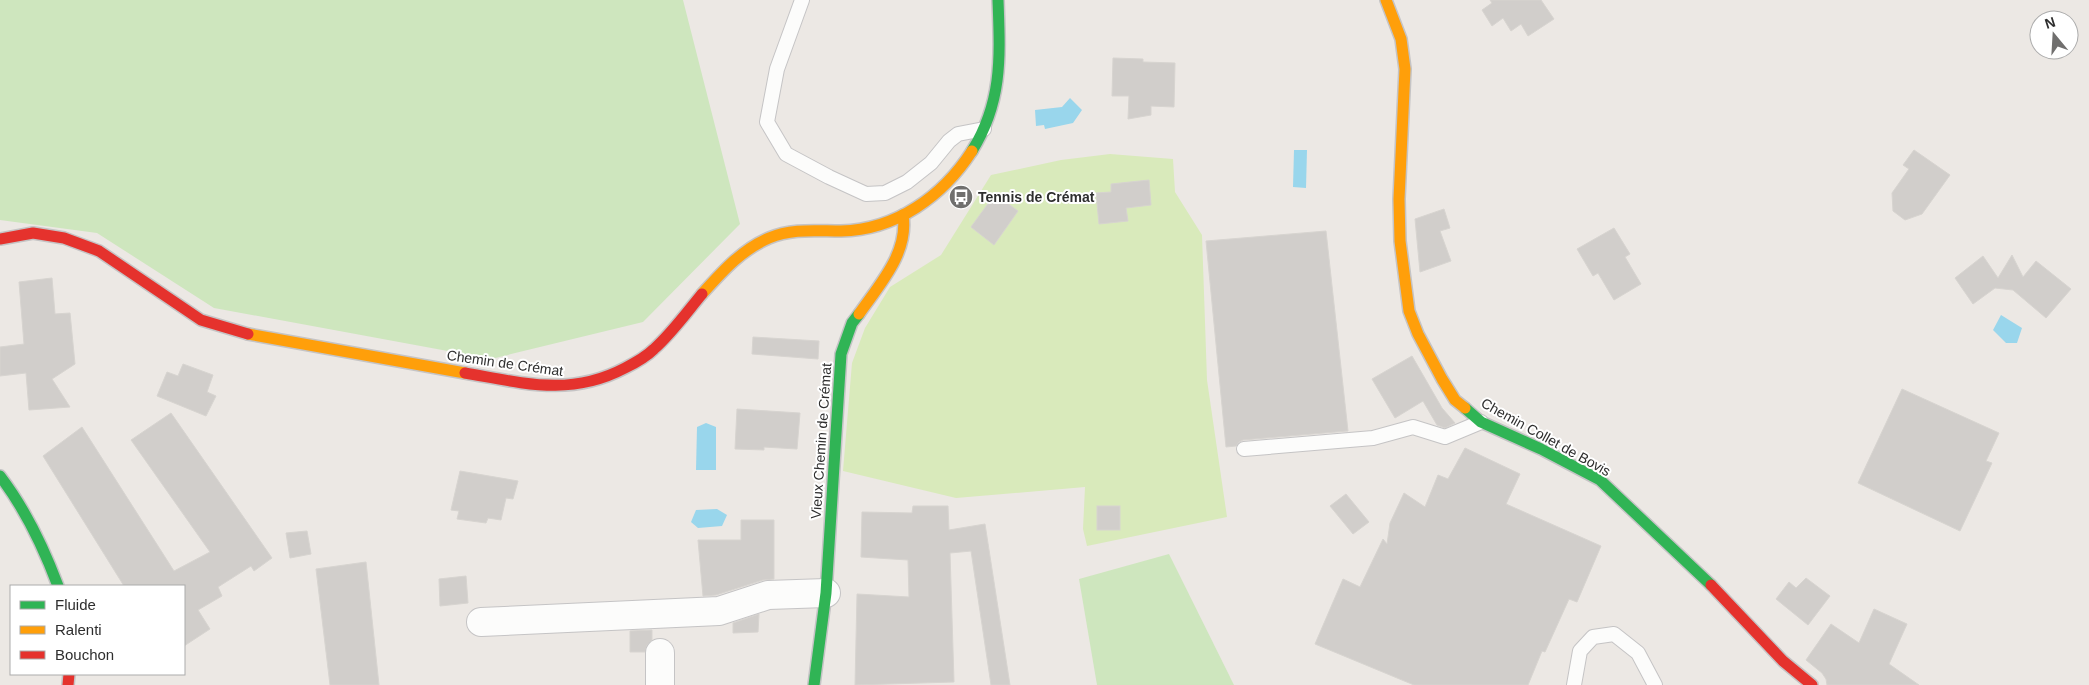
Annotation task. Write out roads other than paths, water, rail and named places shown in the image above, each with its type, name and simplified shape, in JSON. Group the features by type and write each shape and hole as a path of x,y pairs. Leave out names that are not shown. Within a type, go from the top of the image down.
{"street":[{"name":"Chemin de Crémat","path":"0,239 33,232 64,238 99,251 201,320 244,333 524,383 561,388 583,385 610,377 651,353 727,266 760,242 798,229 869,228 903,215 941,189 970,154 984,129 995,98 1000,66 998,0"},
{"name":"Chemin Collet de Bovis","path":"1386,0 1396,21 1401,39 1405,69 1399,199 1400,241 1409,311 1418,334 1455,400 1481,422 1540,449 1600,480 1693,566 1783,661 1812,685"},
{"name":"Vieux Chemin de Crémat","path":"814,685 826,593 841,354 852,323 893,266 904,228 903,215"},
{"path":"0,476 31,520 46,551 58,585"},
{"path":"481,622 720,612 768,595 826,593"},
{"path":"660,653 660,685"}],"lane":[{"path":"802,0 777,68 767,122 786,154 828,177 866,194 885,193 907,182 931,163 949,141 958,134 984,129"},
{"path":"1244,449 1372,438 1413,427 1444,437 1481,422"},
{"path":"1574,685 1580,651 1593,637 1614,634 1638,653 1655,685"}],"water":[{"path":"1070,98 1082,110 1073,123 1045,129 1044,125 1036,126 1035,110 1062,107"},
{"path":"1294,150 1307,150 1306,188 1293,187"},
{"path":"2001,315 2022,328 2017,343 2006,343 1993,330"},
{"path":"706,423 716,427 716,470 696,470 697,427"},
{"path":"717,509 727,515 722,526 698,528 691,522 696,510"}],"place":[{"name":"Tennis de Crémat","path":"961,197"}]}
